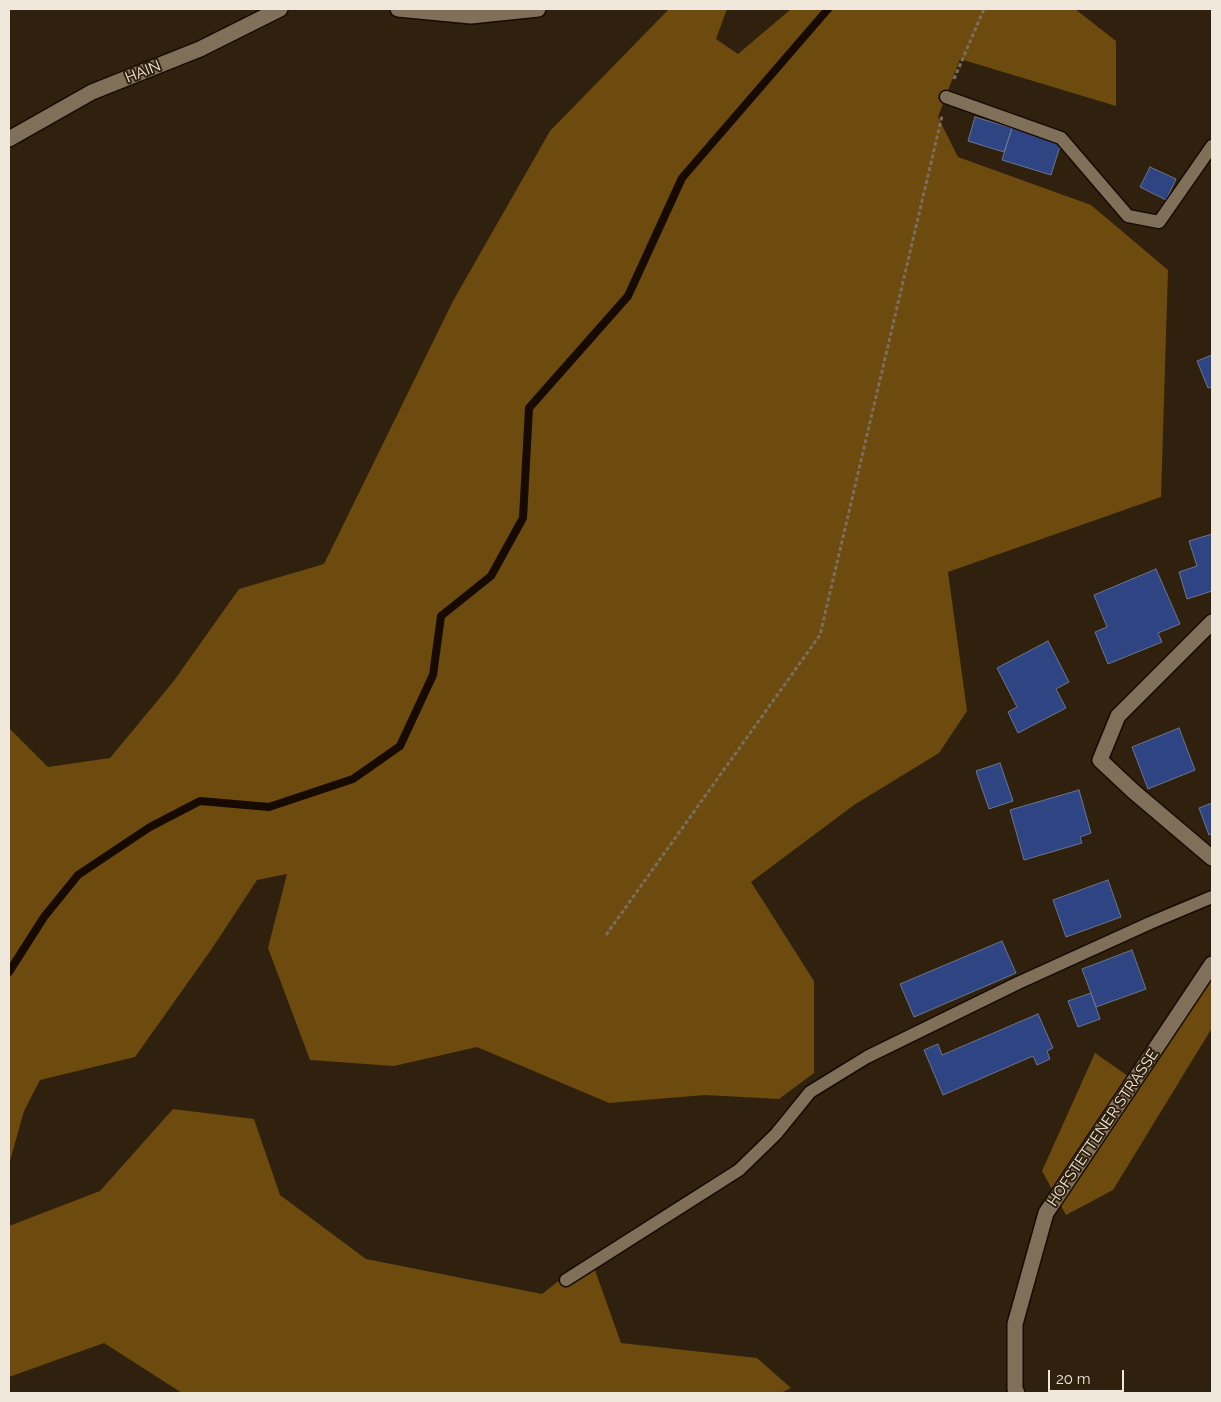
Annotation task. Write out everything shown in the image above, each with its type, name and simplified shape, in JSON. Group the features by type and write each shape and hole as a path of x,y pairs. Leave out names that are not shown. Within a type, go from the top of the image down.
{"street":[{"name":"HAIN","path":"9,138 92,92 200,49 280,9"},
{"path":"398,9 471,16 538,9"},
{"path":"1212,622 1118,716 1100,760 1133,791 1212,858"},
{"name":"HOFSTETTENER STRASSE","path":"1017,1393 1015,1389 1015,1324 1046,1213 1212,964"}],"lane":[{"path":"946,97 1061,138 1128,216 1159,222 1212,146"},
{"path":"566,1280 738,1170 776,1134 810,1092 867,1057 1098,946 1212,897"}],"path":[{"path":"606,935 820,635 946,97 984,9"}],"shaded area":[{"path":"669,9 727,9 716,39 738,54 791,9 1075,9 1116,41 1116,106 960,59 938,117 958,157 1091,205 1168,270 1161,497 948,572 967,711 939,753 854,805 751,882 814,981 814,1073 779,1099 705,1095 609,1103 477,1047 394,1066 310,1060 268,948 287,874 257,880 211,950 135,1057 40,1080 24,1111 9,1171 9,728 48,767 110,758 173,682 239,589 324,564 453,301 550,131"},
{"path":"1212,977 1212,1028 1113,1190 1066,1215 1042,1171 1095,1053 1141,1085"},
{"path":"173,1109 254,1119 280,1195 366,1259 542,1294 590,1256 621,1343 757,1358 791,1388 781,1393 182,1393 104,1343 9,1377 9,1226 100,1191"}],"building":[{"path":"975,117 1012,128 1004,152 968,141"},
{"path":"1012,128 1061,143 1051,175 1002,160"},
{"path":"1150,167 1176,179 1166,200 1140,187"},
{"path":"1212,355 1212,387 1208,388 1197,361"},
{"path":"1212,534 1212,591 1187,599 1179,572 1197,566 1189,541"},
{"path":"1156,569 1180,624 1158,633 1162,642 1108,664 1095,632 1107,627 1094,595"},
{"path":"1048,641 1069,682 1056,689 1066,708 1018,733 1008,712 1017,707 997,668"},
{"path":"1179,728 1195,770 1148,789 1132,747"},
{"path":"1000,763 1013,801 989,809 976,771"},
{"path":"1079,790 1091,833 1080,837 1082,843 1024,860 1010,810"},
{"path":"1212,803 1212,834 1209,835 1199,808"},
{"path":"1108,880 1121,917 1066,937 1053,900"},
{"path":"1002,941 1016,973 914,1017 900,984"},
{"path":"1132,950 1146,989 1096,1007 1082,969"},
{"path":"1091,993 1100,1019 1078,1027 1068,1001"},
{"path":"1038,1014 1053,1048 1047,1051 1050,1059 1037,1065 1033,1056 943,1095 924,1050 938,1044 942,1055"}],"waterway":[{"path":"9,972 44,917 78,875 150,827 200,801 269,807 353,779 400,746 433,675 441,616 491,576 523,518 529,408 628,296 682,178 828,9"}]}
